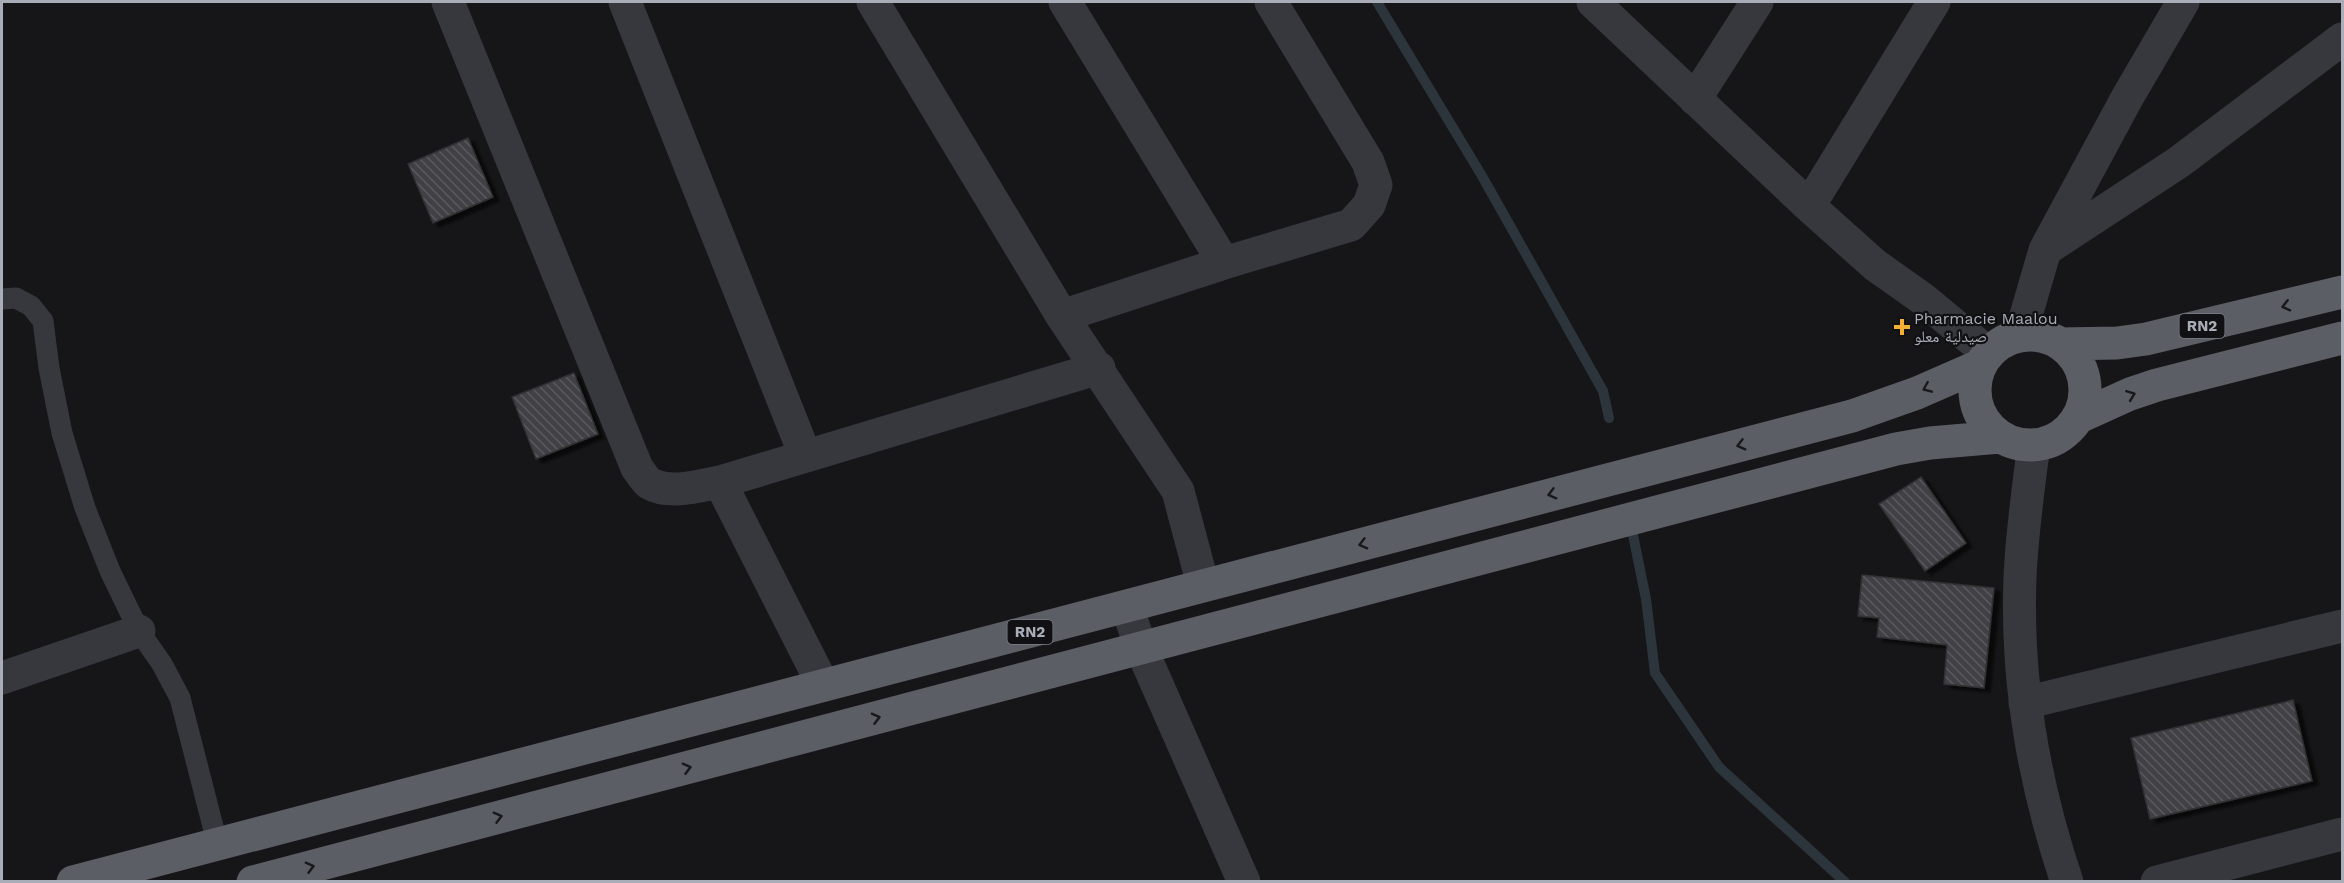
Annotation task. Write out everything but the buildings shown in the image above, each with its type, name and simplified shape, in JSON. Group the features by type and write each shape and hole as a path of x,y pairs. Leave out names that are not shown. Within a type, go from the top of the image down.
{"highway":[{"name":"RN2","path":"74,882 217,842 1127,607 1203,585 1852,416 1917,393 1984,359 2003,342 2020,336 2040,336 2060,344 2117,343 2146,339 2343,292"},
{"path":"2077,418 2130,394 2157,385 2343,338"},
{"path":"1984,359 1975,385 1977,404 1985,423 2000,437 2016,444 2034,445 2051,441 2067,432 2077,418 2085,398 2083,378 2075,358 2060,344"},
{"path":"253,882 1896,449 1930,442 2000,437"}],"street":[{"path":"448,2 637,468 648,483 683,489 720,482 1099,368"},
{"path":"625,2 806,455"},
{"path":"873,2 1062,316 1099,368 1178,491 1203,585"},
{"path":"1065,2 1224,262"},
{"path":"1062,316 1224,262 1352,225 1369,205 1376,185 1368,162 1271,2"},
{"path":"1593,2 1809,206 1875,265 1923,299 1984,359"},
{"path":"1695,99 1757,2"},
{"path":"1809,206 1934,2"},
{"path":"2020,336 2044,250 2127,98 2183,2"},
{"path":"2044,250 2179,162 2343,39"},
{"path":"2034,445 2024,514 2020,577 2020,641 2025,703 2044,804 2067,882"},
{"path":"720,482 823,685"},
{"path":"1127,607 1141,648 1244,882"},
{"path":"2025,703 2343,626"},
{"path":"2,678 139,631"},
{"path":"2157,882 2253,871 2343,834"}],"lane":[{"path":"2,299 16,298 31,306 42,321 62,433 90,519 110,571 139,631 162,664 180,698 217,842"}],"waterway":[{"path":"1377,2 1482,176 1603,391 1609,418"},
{"path":"1633,535 1646,599 1655,673 1719,767 1845,882"}],"place":[{"name":"Pharmacie Maalou صيدلية معلو","path":"1902,327"}]}
